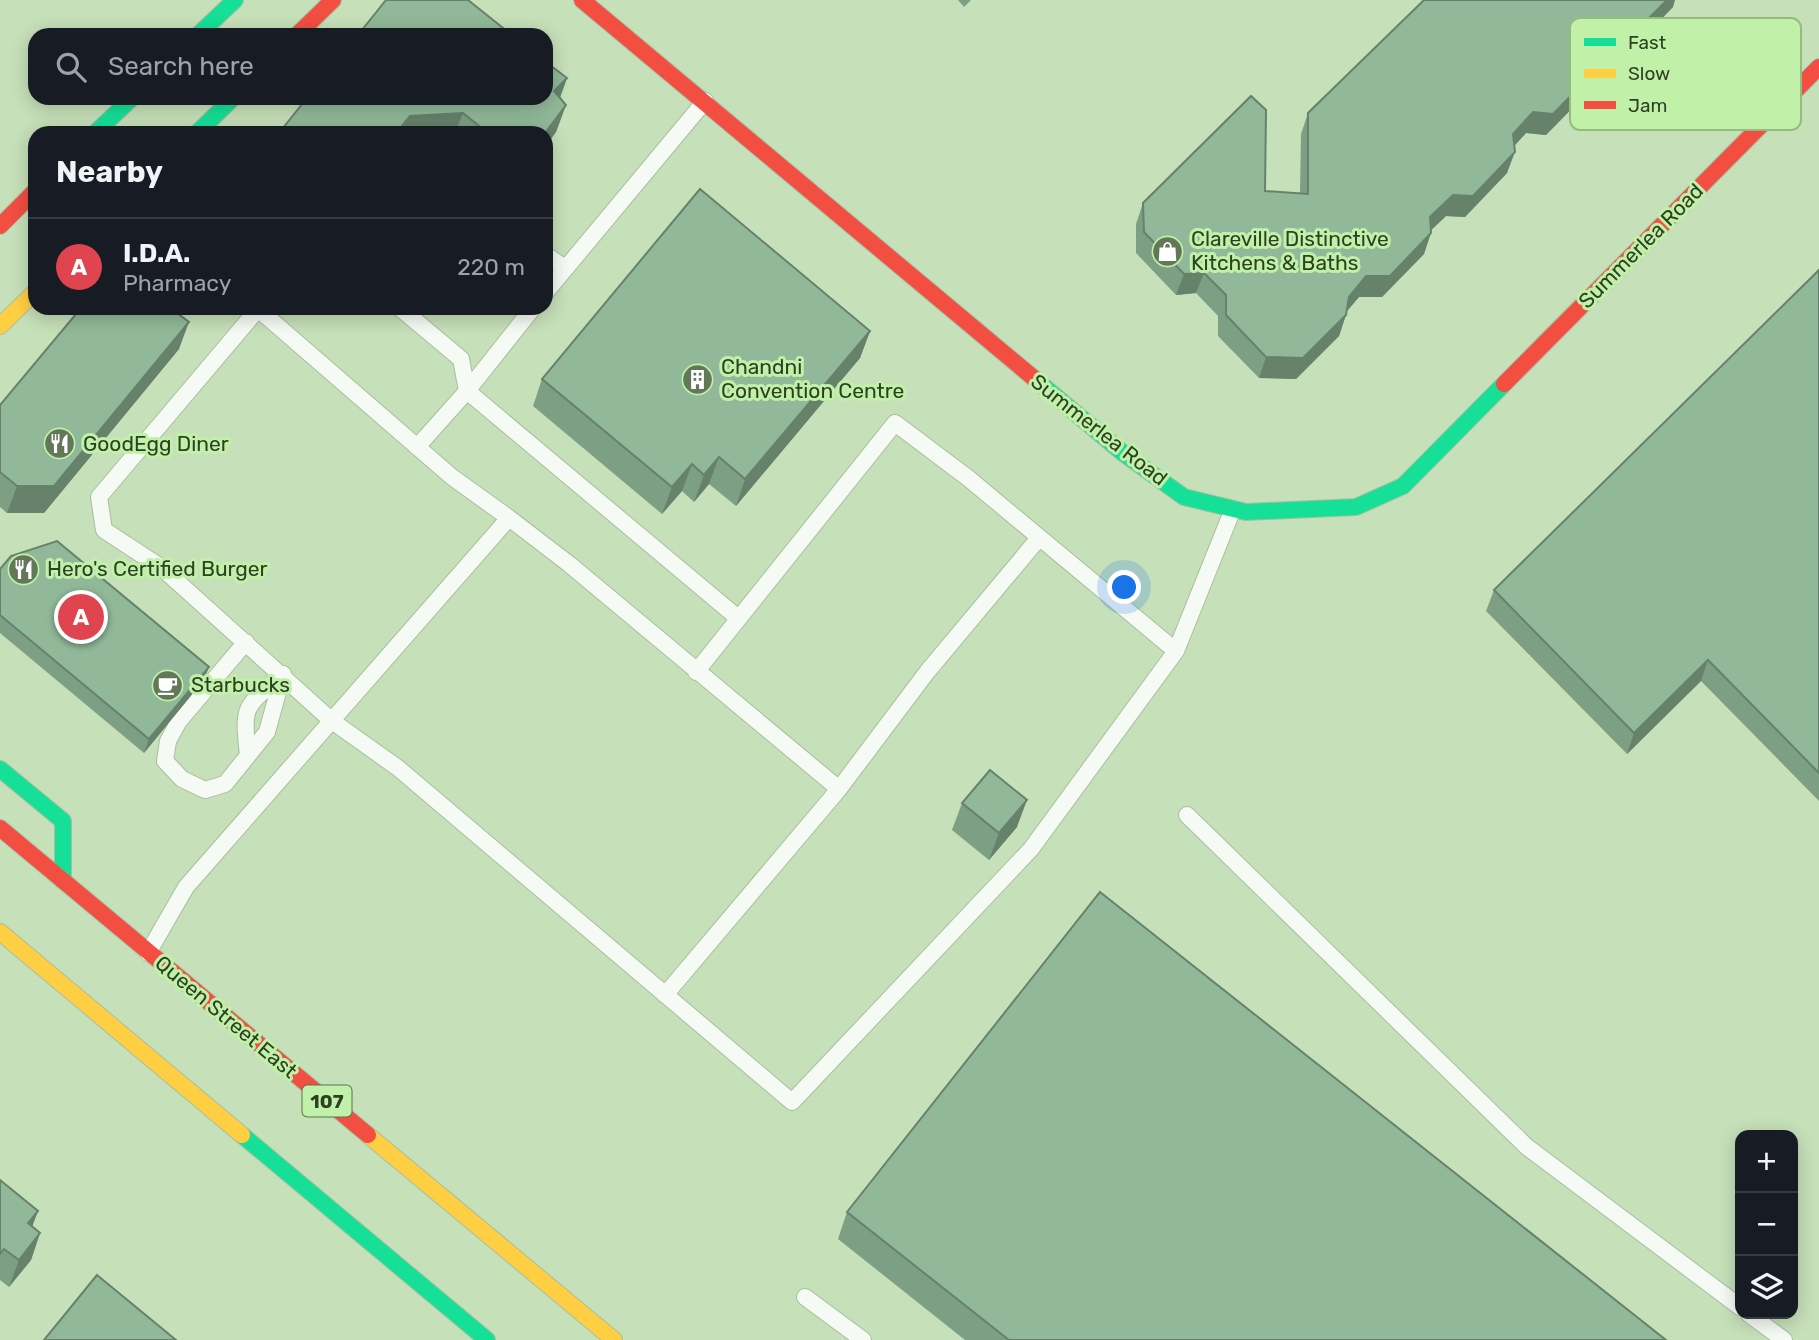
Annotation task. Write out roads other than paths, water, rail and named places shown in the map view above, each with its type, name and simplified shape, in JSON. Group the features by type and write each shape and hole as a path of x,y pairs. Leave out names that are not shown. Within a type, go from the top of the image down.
{"street":[{"path":"205,28 235,0"},
{"path":"304,28 332,0"},
{"name":"Summerlea Road","path":"582,0 1123,453 1184,496 1246,512 1356,507 1403,486 1756,130"},
{"name":"Summerlea Road","path":"1801,85 1819,67"},
{"path":"102,126 125,105"},
{"path":"204,126 226,105"},
{"path":"0,226 28,198"},
{"path":"0,326 28,299"},
{"path":"0,769 63,821 63,881"},
{"name":"Queen Street East","path":"0,828 614,1340"},
{"path":"0,932 487,1340"}],"lane":[{"path":"553,283 705,102"},
{"path":"553,260 565,268"},
{"path":"251,315 99,497 103,530 162,568 283,674 332,721 398,768 792,1102 1031,849 1176,651 1233,509"},
{"path":"265,315 452,477 569,564 696,673 839,789"},
{"path":"408,315 461,359 467,391 738,618"},
{"path":"417,447 467,391 527,315"},
{"path":"696,673 895,423 968,478 1176,651"},
{"path":"148,953 186,887 509,518"},
{"path":"665,995 839,789 927,672 1039,538"},
{"path":"246,642 178,721 168,741 165,761 182,779 205,790 225,784 267,732 283,674"},
{"path":"248,755 244,720 249,705 283,674"},
{"path":"1188,815 1527,1147 1735,1303"},
{"path":"805,1297 863,1340"},
{"path":"1756,1319 1784,1340"}],"place":[{"name":"Clareville Distinctive Kitchens & Baths","path":"1168,251"},
{"name":"Chandni Convention Centre","path":"698,379"},
{"name":"GoodEgg Diner","path":"60,444"},
{"name":"Hero's Certified Burger","path":"24,569"},
{"name":"I.D.A.","path":"81,617"},
{"name":"Starbucks","path":"168,685"}]}
